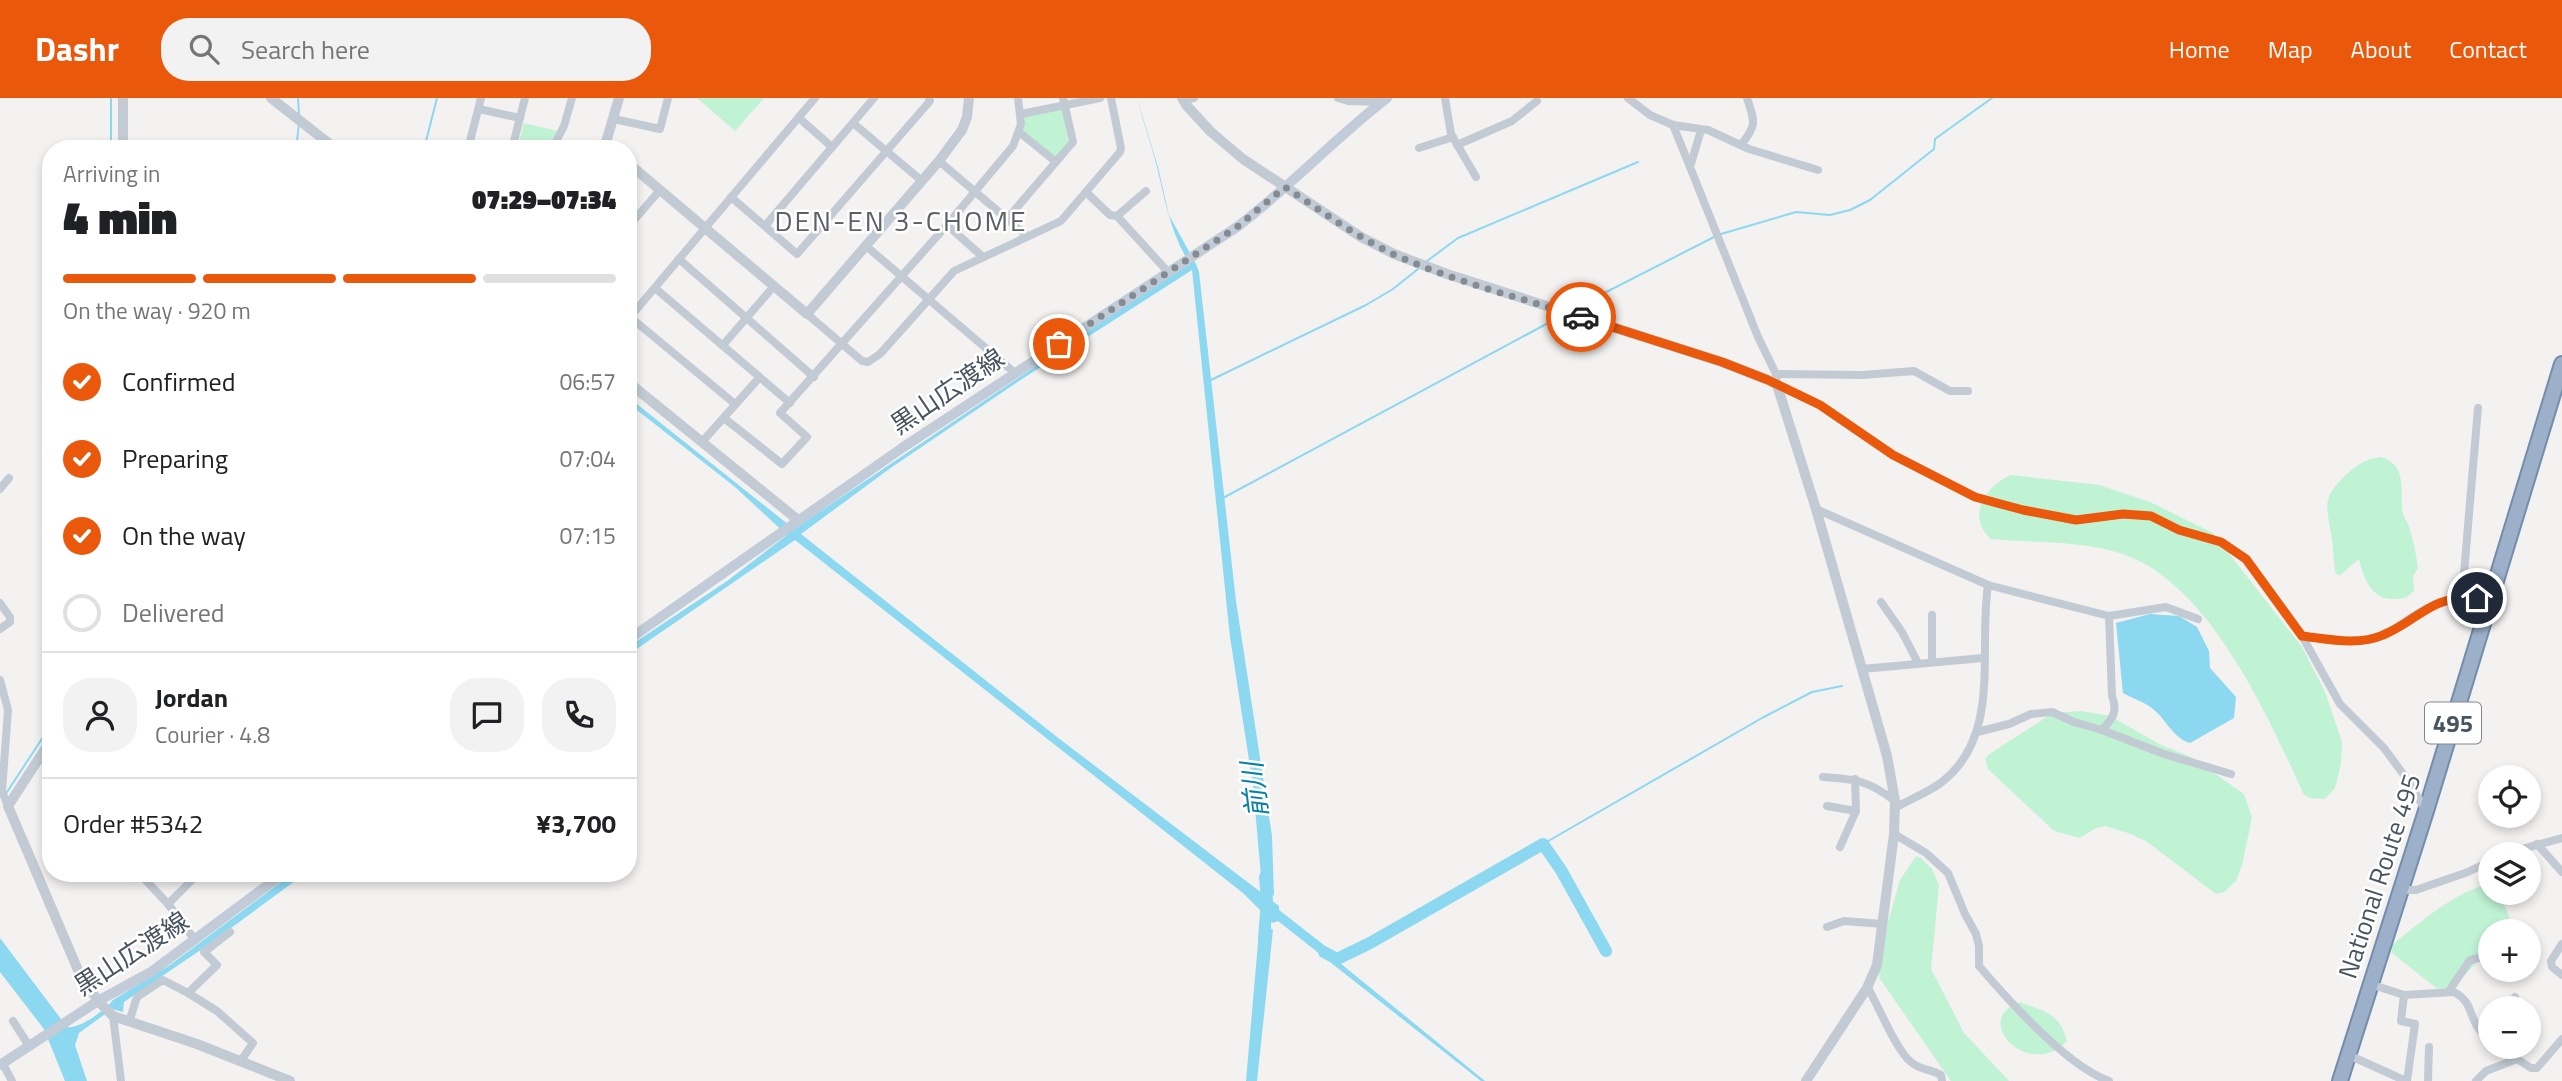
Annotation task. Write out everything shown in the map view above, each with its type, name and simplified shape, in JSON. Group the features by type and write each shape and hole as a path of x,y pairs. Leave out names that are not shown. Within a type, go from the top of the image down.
{"highway":[{"name":"National Route 495","path":"2340,1081 2426,811 2562,364"},
{"name":"National Route 495","path":"2347,1081 2498,604 2562,386"}],"main road":[{"name":"黒山広渡線","path":"637,634 798,520 1237,227 1385,100"},
{"name":"黒山広渡線","path":"1,1065 97,1001 151,972 268,882"}],"street":[{"path":"123,98 123,140"},
{"path":"271,98 325,140"},
{"path":"470,140 481,98"},
{"path":"515,140 525,98"},
{"path":"557,140 572,98"},
{"path":"609,140 619,98"},
{"path":"614,119 660,129 668,98"},
{"path":"637,309 815,98"},
{"path":"765,226 874,98"},
{"path":"731,197 797,254 930,101 929,98"},
{"path":"807,314 939,161 962,130 967,117 969,98"},
{"path":"724,418 782,464 807,437 780,413 843,345 1013,146 1019,132 1021,114 1018,98"},
{"path":"1021,114 1064,102 1100,98"},
{"path":"637,171 862,362 868,362 880,354 954,271 1061,221 1121,148 1111,98"},
{"path":"1338,98 1348,101 1385,100"},
{"path":"1445,98 1455,141 1476,177"},
{"path":"1628,98 1650,115 1674,125 1708,130 1741,145 1818,170"},
{"path":"1741,145 1754,130 1754,118 1747,98"},
{"path":"1187,99 1211,132 1243,159 1361,237 1394,254 1447,274 1722,362 1768,380 1820,405 1893,455 1975,497 2076,520 2123,514 2151,516 2179,530 2221,542 2246,559 2302,636 2340,704 2384,748 2426,811"},
{"path":"1419,148 1455,141 1513,121 1537,101"},
{"path":"1007,219 1073,142 1064,102"},
{"path":"479,109 520,118"},
{"path":"799,118 832,146"},
{"path":"853,123 922,181"},
{"path":"1674,125 1758,337 1776,374 1777,386 1888,756 1895,804 1894,834 1877,964 1867,986 1806,1081"},
{"path":"1690,167 1701,130"},
{"path":"1019,132 1056,162"},
{"path":"939,161 1027,236"},
{"path":"637,217 660,190"},
{"path":"1117,216 1146,191"},
{"path":"1086,192 1111,215 1117,216 1168,272"},
{"path":"947,225 983,257"},
{"path":"866,246 1015,373"},
{"path":"679,259 814,377"},
{"path":"723,345 774,286"},
{"path":"654,288 790,403"},
{"path":"637,323 735,404"},
{"path":"1776,374 1862,375 1914,371 1950,391 1968,390"},
{"path":"702,442 760,378"},
{"path":"637,389 798,520"},
{"path":"2462,597 2478,408"},
{"path":"0,489 9,478"},
{"path":"1816,509 1988,585 2109,616 2166,607 2198,619"},
{"path":"1895,804 1942,783 1969,754 1985,695 1983,658 1988,585"},
{"path":"2302,636 2368,640 2384,635 2434,604 2462,597 2491,599"},
{"path":"1881,602 1902,632 1918,663"},
{"path":"0,603 10,617 10,622 0,629"},
{"path":"1932,615 1932,662"},
{"path":"2102,730 2115,715 2116,708 2112,696 2109,616"},
{"path":"1862,669 1983,658"},
{"path":"0,680 8,710 2,791 78,970 97,1001 113,1016 197,1044 290,1081"},
{"path":"1977,732 2009,724 2031,714 2052,712 2164,754 2231,774"},
{"path":"8,806 42,753"},
{"path":"1823,777 1855,779 1874,785 1895,804"},
{"path":"1840,847 1856,811 1855,779"},
{"path":"1827,806 1856,811"},
{"path":"1894,834 1926,853 1948,873 1976,934 1979,966 2006,998 2085,1071 2109,1081"},
{"path":"2541,843 2562,838"},
{"path":"2541,848 2562,872"},
{"path":"2407,890 2416,890 2478,867"},
{"path":"150,882 195,940"},
{"path":"168,904 189,882"},
{"path":"1827,927 1844,920 1883,924"},
{"path":"188,993 217,965 204,952 230,932"},
{"path":"2562,944 2551,961 2552,967 2562,975"},
{"path":"2449,991 2470,960 2478,958"},
{"path":"129,1022 137,997 163,980 217,1011 253,1043 240,1062"},
{"path":"1867,986 1906,1057 1920,1069 1941,1075 1942,1081"},
{"path":"2376,986 2404,995 2449,991 2464,999 2478,1030"},
{"path":"2353,1057 2407,1081 2415,1024 2401,1021 2404,995"},
{"path":"113,1016 121,1081"},
{"path":"13,1021 29,1046"},
{"path":"2476,1081 2486,1070 2517,1059 2531,1068 2537,1068 2562,1039"},
{"path":"2428,1081 2429,1047"},
{"path":"1,1065 12,1081"}],"green space":[{"path":"697,98 764,98 735,131"},
{"path":"1062,109 1068,142 1054,159 1022,131 1025,115"},
{"path":"524,123 557,131 552,140 519,140"},
{"path":"2381,457 2396,466 2399,473 2403,514 2408,524 2418,568 2413,576 2414,590 2401,599 2386,598 2374,592 2366,580 2359,559 2339,576 2335,572 2327,511 2329,497 2338,483 2355,467"},
{"path":"2011,475 2099,485 2150,502 2213,533 2302,647 2325,692 2342,742 2341,764 2335,788 2325,799 2304,795 2273,728 2233,656 2183,593 2154,570 2123,554 2091,546 1991,539 1980,521 1979,512 1993,487"},
{"path":"2081,711 2110,716 2159,744 2191,757 2244,794 2252,817 2242,865 2236,881 2224,892 2216,894 2146,841 2128,833 2105,826 2080,838 2054,831 1988,769 1985,759 1988,755 2053,713"},
{"path":"1916,856 1932,869 1939,885 1931,969 1964,1033 2009,1081 1951,1081 1880,979 1876,963 1900,880"},
{"path":"2478,888 2478,905 2504,905 2509,919 2478,919 2478,961 2451,990 2436,988 2392,953 2391,946 2436,911"},
{"path":"2020,1002 2044,1011 2056,1019 2067,1041 2052,1052 2037,1054 2022,1051 2010,1043 2003,1033 2001,1021 2006,1010"}],"water":[{"path":"1137,98 1158,167 1169,215 1199,272 1236,601 1272,836 1274,896 1262,887 1253,786 1230,637 1192,270 1022,379 892,467 801,534 1057,737 1279,906 1279,910 1338,956 1340,963 1485,1081 1481,1081 1278,921 1273,923 1243,893 795,540 637,649 637,641 727,581 787,535 735,487 637,410 637,404 794,529 1190,264 1169,217"},
{"path":"2150,614 2179,616 2197,627 2209,651 2210,668 2236,697 2234,718 2190,743 2173,732 2149,706 2123,693 2116,623"},
{"path":"281,882 294,882 124,1002 123,1012 112,1009 79,1033 75,1045 87,1081 65,1081 44,1029 0,972 0,938 67,1027 85,1022 113,1000 170,965"},
{"path":"1260,920 1273,930 1257,1081 1246,1081"}],"waterway":[{"path":"111,98 111,140"},
{"path":"298,98 299,114"},
{"path":"426,140 437,98"},
{"path":"1721,234 1796,212 1830,215 1850,210 1870,200 1934,149 1935,139 1992,98"},
{"path":"297,140 299,124"},
{"path":"1427,261 1458,238 1638,162"},
{"path":"1571,310 1716,236"},
{"path":"1211,380 1366,305 1393,289 1418,269"},
{"path":"1223,498 1563,315"},
{"path":"1543,844 1762,718 1812,692 1842,686"},
{"path":"7,792 42,739"},
{"path":"1324,952 1337,959 1370,943 1543,844 1561,870 1606,951"},
{"name":"前川","path":"1264,939 1267,901 1265,877"}],"way so far":[{"path":"1059,344 1237,227 1285,187 1361,237 1394,254 1581,317"}],"district":[{"name":"DEN-EN 3-CHOME","path":"901,220"}],"route":[{"path":"1581,317 1722,362 1768,380 1820,405 1893,455 1975,497 2076,520 2123,514 2151,516 2179,530 2221,542 2246,559 2302,636 2368,640 2384,635 2434,604 2462,597 2477,598"}]}
